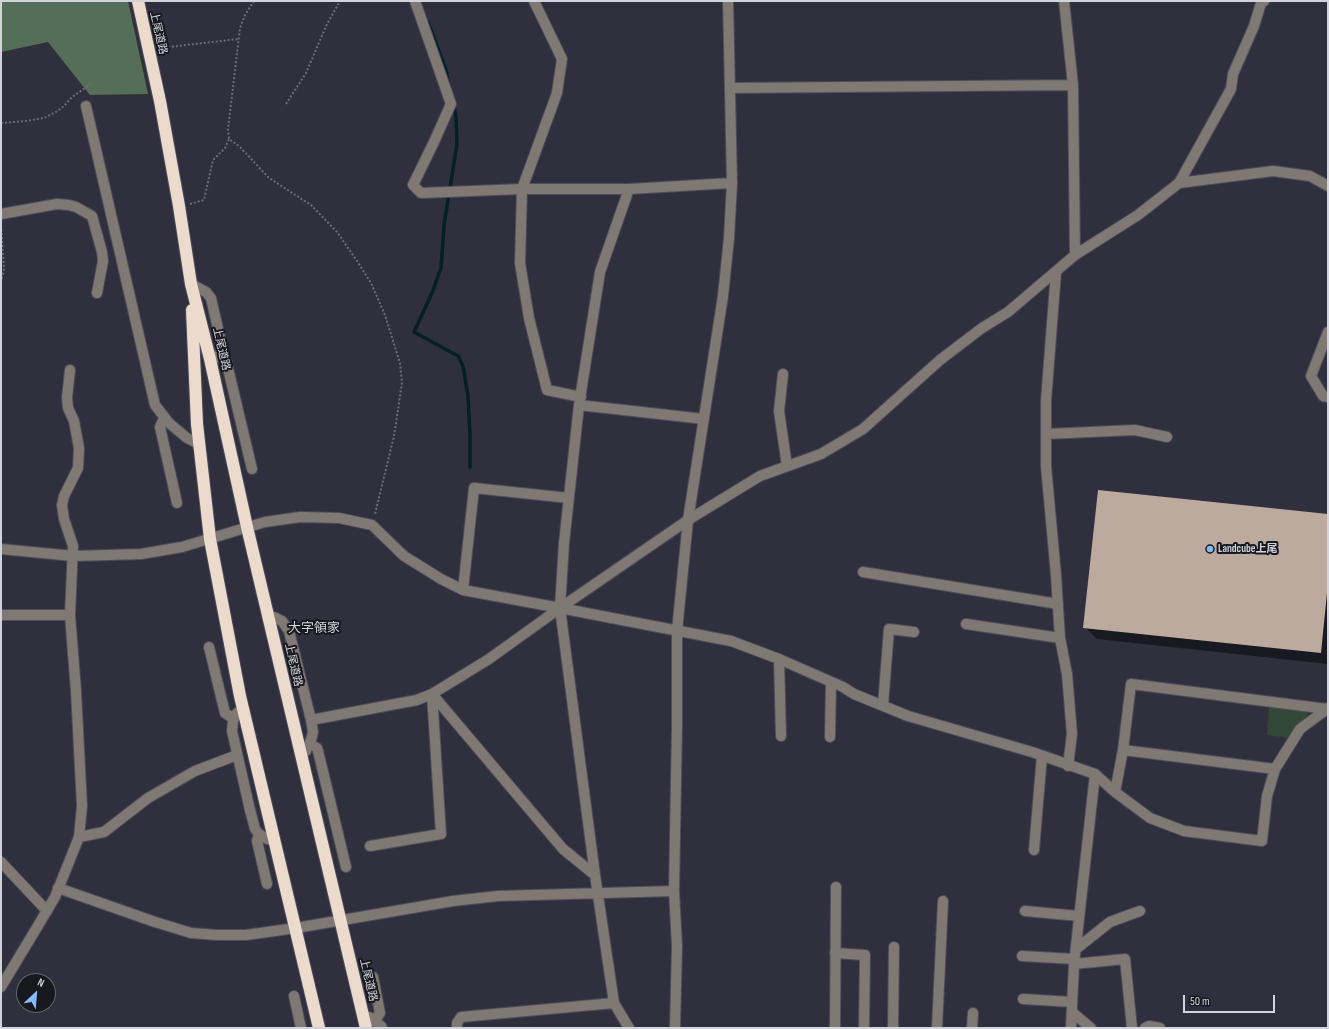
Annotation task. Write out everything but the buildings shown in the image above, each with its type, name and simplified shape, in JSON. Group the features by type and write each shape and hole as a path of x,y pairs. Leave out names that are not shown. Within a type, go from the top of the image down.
{"highway":[{"name":"上尾道路","path":"138,1 160,101 192,284 197,424 210,539 243,708 319,1028"},
{"name":"上尾道路","path":"192,284 215,357 247,527 363,1016 374,1025"}],"street":[{"path":"415,1 451,104 413,185 421,193 522,189 629,189 732,183"},
{"path":"534,1 562,59 557,93 522,189 520,263 530,318 548,390 580,401 704,419"},
{"path":"675,1028 676,946 674,891 677,631 688,520 723,296 732,183 728,1"},
{"path":"1064,1 1073,85 1075,255"},
{"path":"311,720 417,700 432,694 489,659 688,520 760,476 821,454 863,429 940,360 982,328 1008,312 1075,255 1138,216 1179,183 1231,88 1233,74 1254,26 1261,2"},
{"path":"730,88 1073,85"},
{"path":"86,106 155,405 164,418 187,438 199,444"},
{"path":"1179,183 1273,171 1310,176 1328,186"},
{"path":"629,189 600,272 580,401 564,543 560,608 594,875 614,1003 629,1028"},
{"path":"1,214 57,204 76,207 92,216 102,252 103,262 98,293"},
{"path":"94,220 112,217"},
{"path":"1056,272 1046,401 1046,466 1060,638 1066,674 1072,734 1068,766"},
{"path":"1328,332 1311,376 1323,396 1328,397"},
{"path":"215,357 226,360 252,469"},
{"path":"1,987 47,911 79,836 82,806 70,615 73,546 64,519 62,505 64,496 77,472 79,461 79,448 74,421 68,408 67,398 70,370"},
{"path":"783,374 779,411 787,466"},
{"path":"164,418 160,427 176,503"},
{"path":"1046,434 1134,430 1166,437"},
{"path":"463,590 474,488 569,498"},
{"path":"1,549 73,556 141,554 182,547 265,522 300,517 339,518 372,525 404,556 441,579 463,590 731,641 779,659 854,694 908,716 1042,756 1095,774 1115,792 1150,818 1184,831 1262,841 1267,796 1275,769 1300,729 1328,709"},
{"path":"863,572 1058,604"},
{"path":"1,615 70,615"},
{"path":"268,615 282,621 289,631 311,720 313,732 310,744 306,751 300,754"},
{"path":"966,624 1060,638"},
{"path":"883,706 889,629 914,632"},
{"path":"209,647 225,713 234,719"},
{"path":"779,659 782,736"},
{"path":"830,737 831,682"},
{"path":"1115,792 1124,750 1131,684 1328,709"},
{"path":"370,846 441,834 432,694"},
{"path":"432,694 563,849 594,875"},
{"path":"243,708 235,715 232,731 252,817 259,834 274,840"},
{"path":"310,744 317,748 318,751 346,868"},
{"path":"1124,750 1275,769"},
{"path":"79,836 104,832 148,798 195,771 238,755"},
{"path":"1034,850 1042,756"},
{"path":"1071,1028 1075,957 1095,774"},
{"path":"259,834 257,841 267,884"},
{"path":"1,862 47,911"},
{"path":"835,1028 836,887"},
{"path":"58,888 190,933 217,936 246,935 296,928 468,899 498,896 674,891"},
{"path":"937,1028 943,901"},
{"path":"1025,911 1079,916"},
{"path":"1075,957 1110,922 1140,911"},
{"path":"893,1028 894,946"},
{"path":"835,953 865,955 864,1028"},
{"path":"1022,956 1125,960 1132,1028"},
{"path":"373,977 380,1014 374,1025"},
{"path":"294,996 301,1028"},
{"path":"1023,999 1072,1007 1091,1028"},
{"path":"457,1028 457,1023 461,1017 614,1003"},
{"path":"972,1028 973,1013"},
{"path":"1145,1028 1149,1026 1160,1028"}],"path":[{"path":"179,206 204,200 213,160 225,148 229,139 228,129 240,28 245,15 254,1"},
{"path":"286,104 306,73 327,24 340,1"},
{"path":"149,49 239,39"},
{"path":"1,124 44,118 56,112 72,97 91,84"},
{"path":"229,139 239,146 270,178 311,205 337,232 371,283 385,315 400,363 402,383 394,436 372,525"},
{"path":"1,225 4,269 1,282"}],"green space":[{"path":"1,1 128,1 148,94 90,95 48,42 1,52"},
{"path":"1269,706 1307,710 1308,718 1289,738 1267,735"}],"waterway":[{"path":"428,22 446,70 448,82"},
{"path":"454,106 457,144 444,225 441,268 432,293 414,332 458,356 463,366 468,396 470,467"}],"place":[{"name":"Landcube上尾","path":"1210,549"}],"district":[{"name":"大字領家","path":"314,629"}]}
